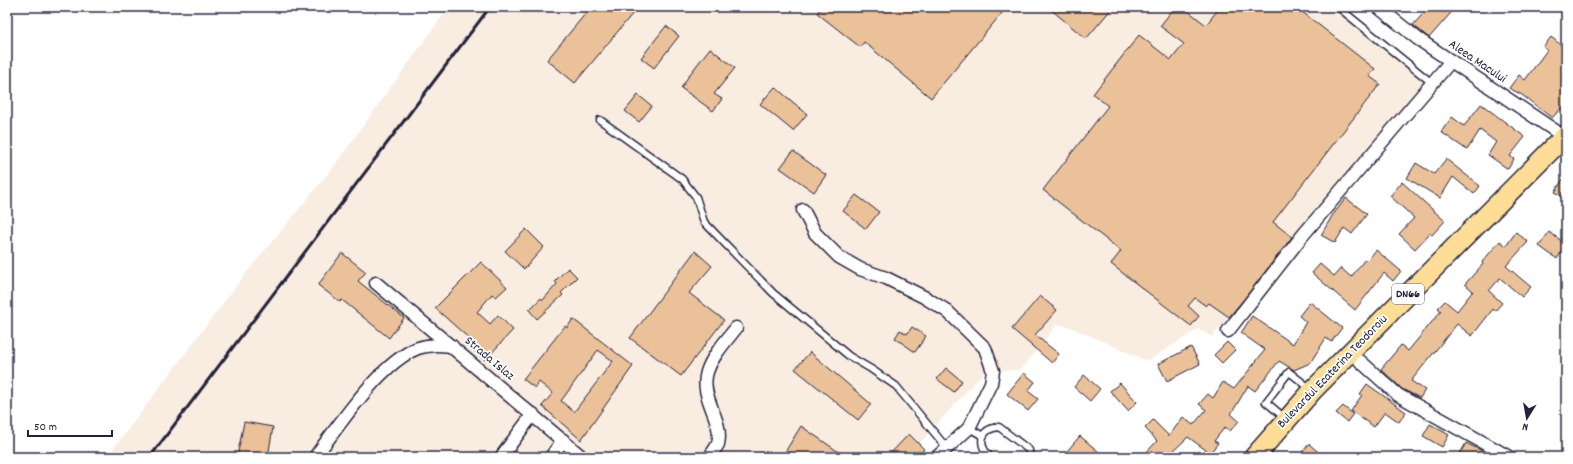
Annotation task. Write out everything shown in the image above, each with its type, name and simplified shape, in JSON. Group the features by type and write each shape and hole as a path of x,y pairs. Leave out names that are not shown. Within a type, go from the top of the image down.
{"main road":[{"name":"Bulevardul Ecaterina Teodoroiu","path":"1271,457 1314,396 1360,361 1566,140"},
{"name":"Bulevardul Ecaterina Teodoroiu","path":"1254,457 1287,420 1314,396 1566,140"}],"street":[{"name":"Aleea Macului","path":"1378,7 1418,39 1566,140"},
{"path":"1228,331 1303,235 1451,61"},
{"path":"802,210 815,233 839,257 860,269 886,278 924,297 947,312 985,348 990,359 993,372 991,383 969,428 937,457"},
{"name":"Strada Islaz","path":"376,283 533,414 582,457"},
{"path":"710,457 718,445 719,430 705,390 707,372 717,353 736,328"},
{"path":"315,457 369,388 401,358 418,348 434,344 452,346"},
{"path":"1360,361 1398,395 1509,457"},
{"path":"501,457 533,414"},
{"path":"551,457 563,440"}],"lane":[{"path":"1338,7 1432,83"},
{"path":"600,120 682,179 696,197 704,222 772,293 849,356 896,386 946,448"},
{"path":"1287,420 1266,402 1288,372 1314,396"},
{"path":"969,428 983,436"},
{"path":"990,457 984,450 981,442 983,436 993,428 1003,429 1029,450 1029,457"}],"shaded area":[{"path":"449,7 1334,7 1424,82 1212,337 1198,329 1148,361 1070,327 1057,324 1021,370 985,371 907,457 107,457 243,277 332,169"}],"building":[{"path":"591,7 638,7 575,83 547,60"},
{"path":"822,7 1007,7 931,98 864,42 860,47 817,13"},
{"path":"1048,7 1113,7 1086,39"},
{"path":"1175,7 1183,7 1206,25 1220,7 1296,7 1375,69 1369,76 1380,84 1273,222 1292,237 1244,299 1229,317 1209,303 1206,306 1195,298 1188,306 1199,316 1191,326 1111,264 1121,251 1043,190 1108,106 1093,94 1139,35 1171,60 1184,44 1160,26"},
{"path":"1429,7 1456,7 1429,38 1413,25"},
{"path":"666,26 679,36 654,68 641,58"},
{"path":"1551,37 1566,49 1566,103 1552,118 1522,95 1509,88 1519,75 1525,80 1547,50 1543,47"},
{"path":"710,48 735,68 714,94 722,99 713,111 681,88"},
{"path":"775,87 807,114 793,131 760,104"},
{"path":"638,95 652,106 639,122 625,111"},
{"path":"1481,104 1525,137 1510,156 1514,159 1508,169 1488,155 1496,142 1480,130 1467,150 1441,132 1452,117 1464,126"},
{"path":"793,151 826,175 814,192 780,168"},
{"path":"1446,159 1480,186 1474,194 1453,177 1440,198 1407,178 1416,163 1434,174"},
{"path":"1566,174 1566,198 1555,192"},
{"path":"1402,182 1445,221 1432,235 1430,233 1415,249 1399,234 1414,218 1390,196"},
{"path":"856,195 879,212 866,229 843,211"},
{"path":"1346,198 1367,214 1352,234 1344,228 1335,243 1321,235 1332,216"},
{"path":"526,229 544,247 524,269 505,251"},
{"path":"1516,232 1528,242 1506,266 1531,287 1522,297 1500,278 1489,291 1502,303 1495,311 1493,309 1472,336 1457,324 1411,381 1425,390 1420,398 1402,389 1381,369 1401,345 1408,351 1441,311 1438,308 1445,301 1457,311 1473,291 1465,284 1483,264 1482,262 1500,241 1506,246"},
{"path":"1549,232 1566,244 1557,259 1539,246"},
{"path":"1376,250 1401,271 1393,281 1384,273 1355,310 1312,273 1320,264 1334,276 1341,268 1351,277 1365,259 1367,261"},
{"path":"695,251 712,266 689,293 724,320 681,376 630,338"},
{"path":"342,253 366,272 358,281 404,318 389,338 342,300 340,302 318,285"},
{"path":"481,262 507,287 496,297 492,294 477,312 490,324 498,315 513,330 485,360 469,346 473,342 435,308"},
{"path":"568,268 577,277 561,293 563,295 537,319 529,310 541,298 543,300 557,284 555,281"},
{"path":"1040,296 1057,310 1035,335 1059,354 1052,363 1012,329"},
{"path":"1310,302 1342,328 1331,342 1326,338 1310,363 1294,370 1279,361 1255,391 1248,386 1231,414 1239,421 1230,431 1225,427 1214,441 1218,443 1210,453 1188,437 1167,457 1142,457 1157,441 1145,428 1153,420 1169,436 1183,417 1193,425 1206,410 1199,404 1208,394 1213,398 1223,382 1234,389 1265,350 1241,333 1252,316 1293,344 1306,322 1299,316"},
{"path":"573,319 633,366 581,440 542,406 553,393 539,382 535,388 523,379 565,326 567,328","holes":["598,350 613,361 574,412 561,401"]},
{"path":"912,327 926,336 915,352 895,338 900,330 907,334"},
{"path":"1227,342 1235,350 1222,363 1214,355"},
{"path":"1191,347 1200,364 1167,381 1158,364"},
{"path":"810,352 871,404 858,420 795,369"},
{"path":"946,368 962,381 954,392 937,379"},
{"path":"1024,373 1035,382 1028,391 1038,399 1028,411 1007,394"},
{"path":"1084,375 1100,389 1090,401 1074,387"},
{"path":"1120,383 1137,402 1128,411 1110,391"},
{"path":"1367,384 1406,412 1399,422 1385,412 1374,427 1351,411 1362,395 1360,394"},
{"path":"1343,406 1353,414 1347,422 1336,413"},
{"path":"244,422 273,427 268,457 237,457"},
{"path":"1430,424 1449,435 1442,447 1423,436"},
{"path":"801,426 846,457 782,457"},
{"path":"909,434 924,449 917,457 887,457"},
{"path":"1080,436 1105,457 1062,457"},
{"path":"1466,443 1484,452 1481,457 1458,457"},
{"path":"1309,444 1324,457 1298,457"}],"railway":[{"path":"150,457 490,7"}]}
